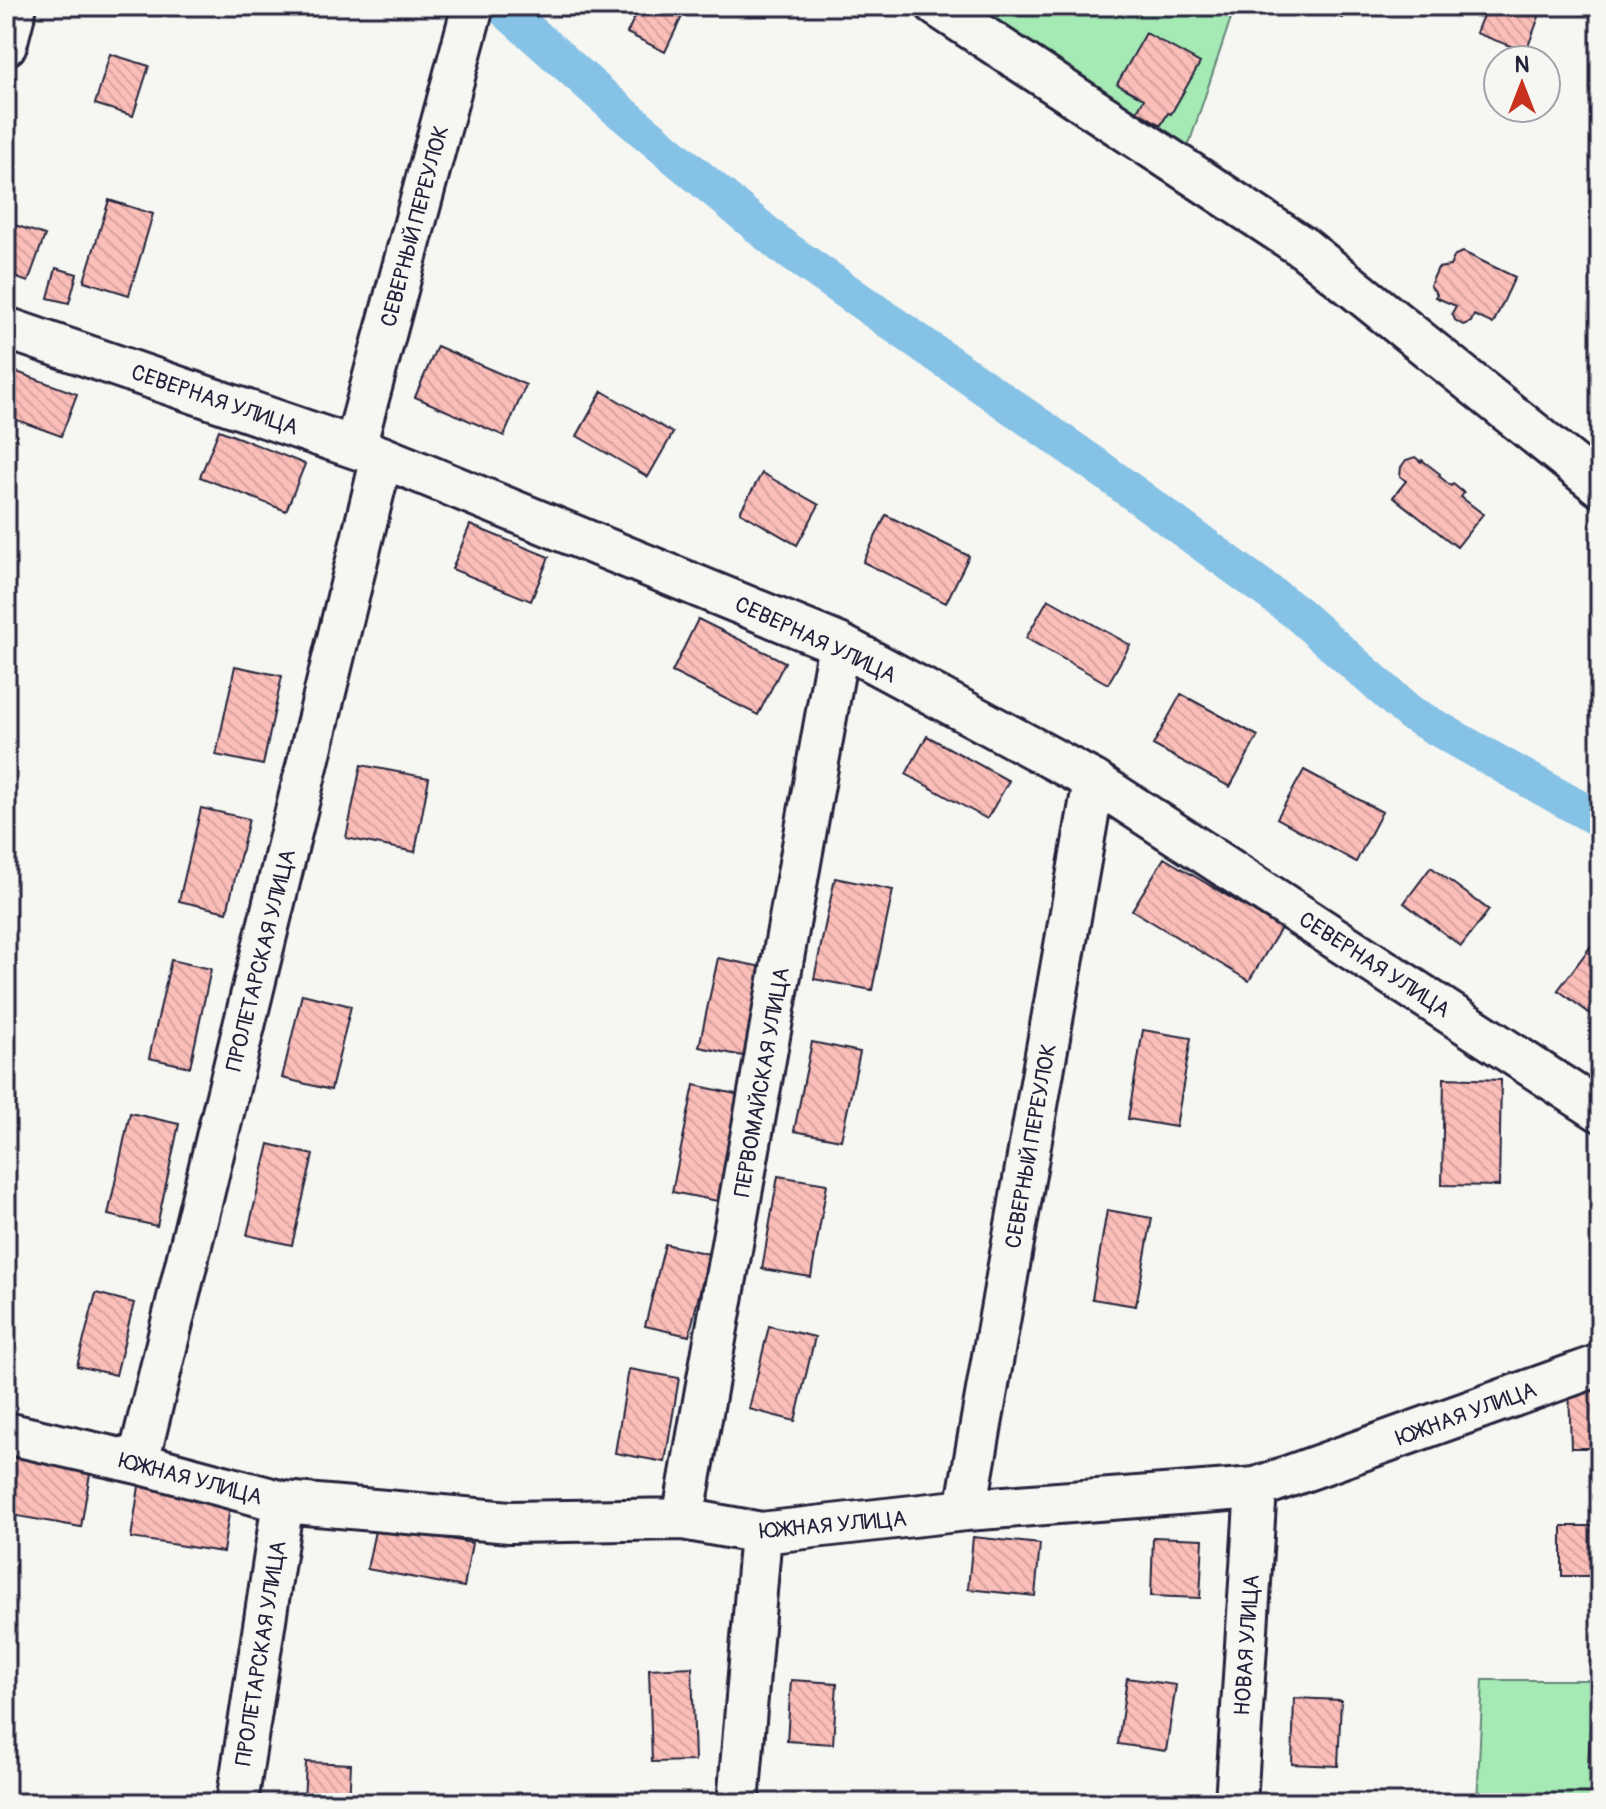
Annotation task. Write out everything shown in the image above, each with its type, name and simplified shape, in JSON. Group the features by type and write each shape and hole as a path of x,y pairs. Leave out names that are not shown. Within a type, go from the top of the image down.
{"street":[{"path":"6,45 16,6"},
{"name":"СЕВЕРНЫЙ ПЕРЕУЛОК","path":"369,452 456,67 473,6"},
{"path":"937,6 1304,248 1600,486"},
{"name":"СЕВЕРНАЯ УЛИЦА","path":"6,328 369,452 839,644 1094,781 1600,1111"},
{"name":"ПРОЛЕТАРСКАЯ УЛИЦА","path":"138,1463 369,452"},
{"name":"ПЕРВОМАЙСКАЯ УЛИЦА","path":"683,1519 839,644"},
{"name":"СЕВЕРНЫЙ ПЕРЕУЛОК","path":"966,1510 1094,781"},
{"name":"ЮЖНАЯ УЛИЦА","path":"6,1433 138,1463 283,1502 510,1522 683,1519 761,1533 966,1510 1256,1488 1600,1365"},
{"name":"НОВАЯ УЛИЦА","path":"1236,1803 1256,1488"},
{"name":"ПРОЛЕТАРСКАЯ УЛИЦА","path":"237,1803 283,1502"},
{"path":"738,1803 761,1533"}],"green space":[{"path":"905,6 1235,6 1182,165"},
{"path":"1483,1680 1600,1680 1600,1803 1477,1803"}],"building":[{"path":"640,6 687,6 665,52 627,33"},
{"path":"1304,6 1346,6 1342,18"},
{"path":"1475,6 1527,6 1541,11 1529,44 1505,44 1476,33 1485,10"},
{"path":"1146,33 1200,63 1171,114 1168,113 1161,125 1137,111 1144,99 1117,84"},
{"path":"110,54 149,66 133,116 95,104"},
{"path":"109,200 153,214 129,295 84,281"},
{"path":"9,223 45,235 28,282 6,274 6,232"},
{"path":"1463,252 1515,277 1493,324 1474,315 1471,322 1463,325 1455,320 1452,313 1456,306 1435,297 1437,294 1430,285 1438,268 1450,266 1455,255"},
{"path":"56,268 77,274 69,303 48,298"},
{"path":"437,346 526,385 504,436 415,397"},
{"path":"6,368 77,394 61,436 6,416"},
{"path":"602,391 673,433 648,477 577,436"},
{"path":"219,430 305,464 286,511 200,477"},
{"path":"1415,457 1464,493 1461,497 1483,514 1457,547 1393,497 1406,481 1400,476 1401,467 1406,460"},
{"path":"762,473 819,505 797,545 740,512"},
{"path":"886,515 969,556 946,603 863,562"},
{"path":"470,525 549,557 531,601 452,569"},
{"path":"1048,599 1130,645 1108,684 1026,638"},
{"path":"698,619 785,662 758,715 672,672"},
{"path":"235,666 282,676 263,765 216,755"},
{"path":"1181,694 1258,736 1230,787 1153,745"},
{"path":"927,736 1009,781 987,819 906,774"},
{"path":"361,765 429,778 415,852 346,838"},
{"path":"1304,770 1382,812 1356,862 1277,818"},
{"path":"201,808 249,819 227,912 179,901"},
{"path":"1164,858 1281,928 1249,981 1132,910"},
{"path":"1431,867 1489,910 1461,946 1404,903"},
{"path":"835,878 893,890 872,990 814,979"},
{"path":"1594,942 1600,947 1600,1021 1558,990"},
{"path":"718,958 772,969 753,1058 699,1047"},
{"path":"171,960 211,969 190,1067 149,1058"},
{"path":"302,994 351,1006 331,1090 282,1078"},
{"path":"1143,1030 1191,1038 1176,1127 1128,1119"},
{"path":"812,1042 860,1052 841,1140 794,1131"},
{"path":"1444,1078 1501,1080 1499,1186 1442,1185"},
{"path":"694,1085 745,1096 723,1202 672,1192"},
{"path":"130,1113 179,1124 157,1226 108,1215"},
{"path":"269,1144 313,1155 292,1245 247,1235"},
{"path":"778,1176 827,1184 811,1277 762,1269"},
{"path":"1107,1210 1152,1218 1136,1306 1092,1299"},
{"path":"665,1244 709,1254 689,1336 645,1326"},
{"path":"96,1293 134,1303 116,1375 77,1366"},
{"path":"769,1326 815,1337 795,1421 749,1409"},
{"path":"629,1369 679,1378 665,1462 615,1453"},
{"path":"1569,1387 1600,1387 1600,1448 1571,1448"},
{"path":"6,1447 92,1462 81,1527 6,1514"},
{"path":"140,1480 232,1494 223,1552 131,1538"},
{"path":"376,1526 472,1543 464,1587 367,1569"},
{"path":"1562,1526 1600,1526 1600,1576 1562,1576"},
{"path":"973,1537 1040,1544 1035,1596 968,1589"},
{"path":"1153,1537 1203,1539 1200,1598 1151,1596"},
{"path":"692,1667 695,1761 652,1762 649,1669"},
{"path":"1127,1678 1176,1685 1166,1751 1118,1744"},
{"path":"791,1680 837,1683 833,1744 787,1741"},
{"path":"1294,1698 1341,1700 1338,1766 1292,1764"},
{"path":"1591,1707 1600,1707 1600,1769 1588,1769"},
{"path":"306,1762 351,1764 349,1803 304,1803"}],"waterway":[{"path":"501,6 615,107 783,247 1094,464 1296,612 1410,713 1600,820"}]}
